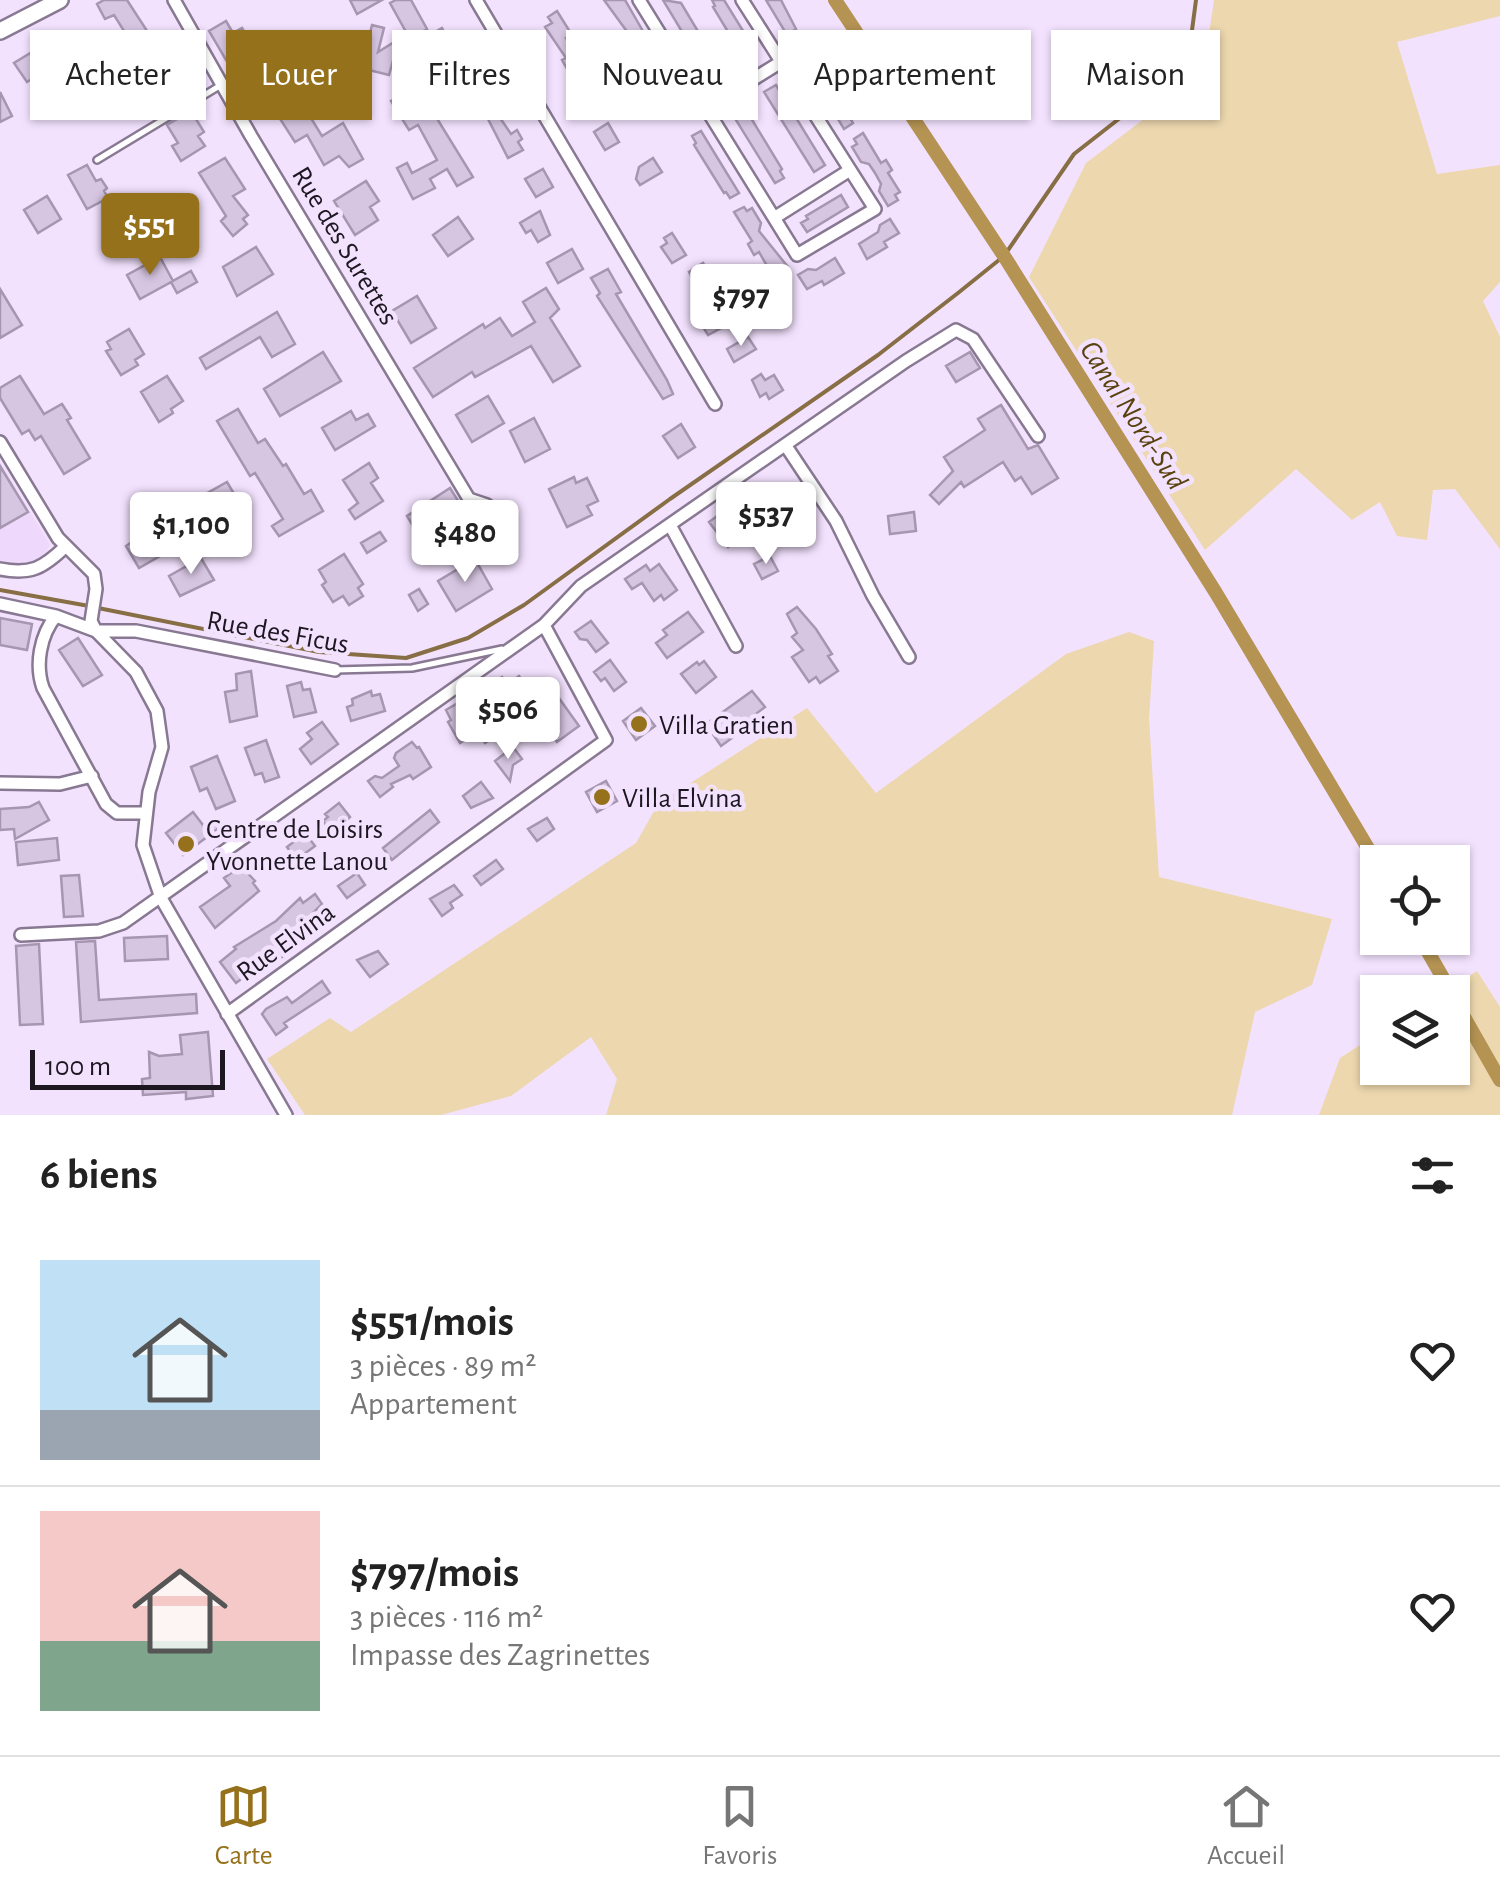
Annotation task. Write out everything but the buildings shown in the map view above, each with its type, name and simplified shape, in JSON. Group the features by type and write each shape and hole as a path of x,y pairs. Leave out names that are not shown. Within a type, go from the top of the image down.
{"main road":[{"path":"0,31 60,0"}],"street":[{"name":"Rue des Surettes","path":"174,0 221,86 469,498 486,506"},
{"path":"476,0 715,404"},
{"path":"640,0 658,30"},
{"path":"742,0 778,57"},
{"path":"712,120 796,255 876,209 818,120"},
{"path":"774,218 850,170"},
{"path":"21,935 112,928 161,898 544,625 582,586 956,330 972,339 1038,436"},
{"path":"0,442 66,547 94,574 94,626"},
{"path":"786,446 836,521 873,596 910,657"},
{"path":"670,525 736,646"},
{"path":"0,570 25,574 66,547"},
{"path":"0,604 94,626 136,672 157,711 162,747 145,814 143,845 161,898 286,1115"},
{"path":"56,616 47,626 37,671 106,804 116,813 145,814"},
{"name":"Rue Elvina","path":"227,1014 606,740 544,625"},
{"name":"Rue des Ficus","path":"94,626 335,670"},
{"path":"0,782 60,784 92,776"}],"lane":[{"path":"97,160 221,86"},
{"name":"Rue des Ficus","path":"335,670 412,668 510,648"}],"shaded area":[{"path":"1214,0 1500,0 1500,16 1397,42 1437,174 1500,165 1500,282 1483,301 1500,337 1500,549 1455,489 1433,490 1427,540 1397,536 1380,502 1352,520 1296,469 1205,550 1029,277 1086,163 1143,120 1220,120 1220,30 1210,30"},
{"path":"0,462 50,545 42,558 24,567 0,563"},
{"path":"1129,632 1154,641 1149,719 1159,877 1332,919 1312,985 1255,1012 1232,1115 606,1115 617,1079 591,1037 511,1096 441,1115 305,1115 267,1059 330,1018 351,1032 636,843 658,804 807,708 876,793 1066,654"},
{"path":"1477,971 1500,1007 1500,1115 1319,1115 1340,1058 1360,1045 1360,1085 1470,1085 1470,975"}],"waterway":[{"name":"Canal Nord-Sud","path":"835,0 1004,256 1216,593 1366,845"},
{"path":"98,608 319,652 406,658 468,638 524,605 878,355 1004,256 1074,154 1180,71 1189,53 1196,0"},
{"path":"0,590 89,606"},
{"name":"Canal Nord-Sud","path":"1430,955 1441,975"},
{"name":"Canal Nord-Sud","path":"1470,1028 1500,1080"}],"place":[{"name":"Villa Gratien","path":"639,724"},
{"name":"Villa Elvina","path":"602,797"},
{"name":"Centre de Loisirs Yvonnette Lanou","path":"186,844"}]}
